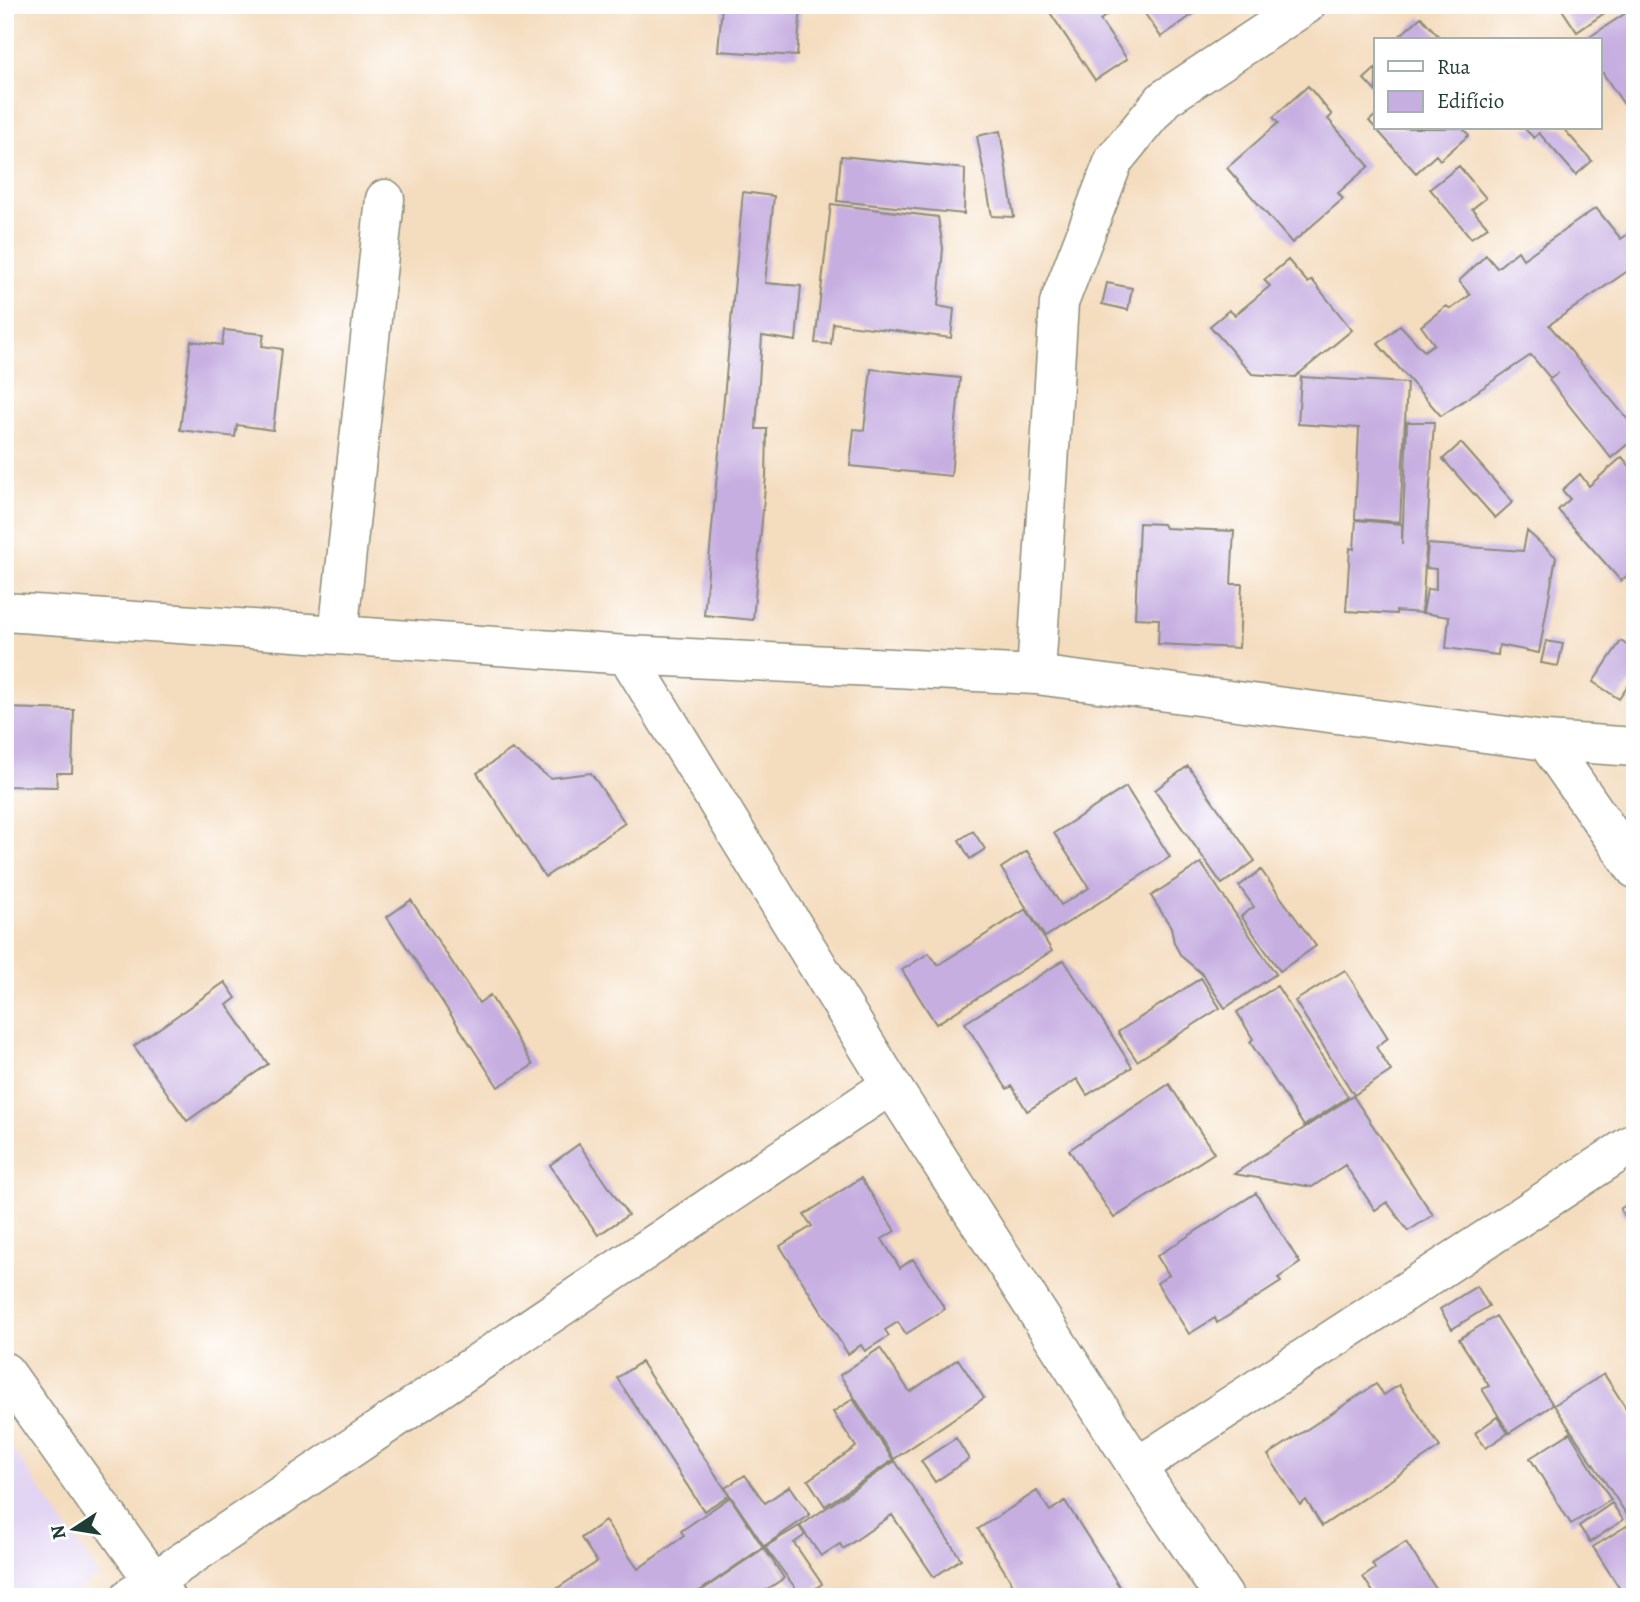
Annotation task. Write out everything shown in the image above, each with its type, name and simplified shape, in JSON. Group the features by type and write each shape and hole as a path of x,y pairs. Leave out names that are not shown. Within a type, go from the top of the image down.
{"street":[{"path":"1036,675 1059,303 1114,160 1164,99 1306,5"},
{"path":"338,635 385,199"},
{"path":"5,612 627,655 1036,675 1546,741 1635,747"},
{"path":"627,655 891,1085 1224,1597"},
{"path":"1546,741 1635,869"},
{"path":"5,1372 149,1591 891,1085"},
{"path":"1137,1466 1635,1142"}],"shaded area":[{"path":"5,1438 100,1575 69,1597 5,1597"}],"building":[{"path":"722,5 801,5 797,56 718,51"},
{"path":"1045,5 1111,5 1114,10 1100,20 1127,59 1095,80"},
{"path":"1139,5 1206,5 1161,37"},
{"path":"1559,5 1616,5 1577,32"},
{"path":"1629,11 1635,21 1635,121 1602,72 1602,38 1588,38"},
{"path":"1421,17 1440,38 1397,38"},
{"path":"1374,70 1374,90 1364,79"},
{"path":"1308,86 1332,115 1328,119 1369,166 1338,193 1343,199 1292,243 1227,168 1278,123 1273,117"},
{"path":"1377,130 1464,130 1469,135 1440,160 1436,155 1416,173"},
{"path":"1526,130 1565,130 1592,161 1576,175 1539,133 1534,138"},
{"path":"1000,131 1014,217 992,216 977,136"},
{"path":"841,156 965,169 964,214 837,201"},
{"path":"1459,166 1486,198 1472,209 1488,227 1471,238 1430,189"},
{"path":"743,192 774,196 765,283 801,286 796,341 762,336 756,429 767,429 766,476 753,620 704,615"},
{"path":"831,204 938,217 943,248 938,306 954,309 951,338 833,323 831,344 815,343"},
{"path":"1596,208 1621,239 1635,229 1635,266 1549,325 1635,428 1635,438 1611,458 1549,380 1559,372 1550,378 1531,355 1441,416 1378,344 1400,325 1424,351 1434,344 1421,326 1446,306 1451,309 1470,295 1459,281 1486,255 1497,268 1518,251 1523,259"},
{"path":"1288,260 1308,283 1312,280 1352,330 1295,377 1252,374 1210,326 1229,310 1235,315 1270,286 1264,280"},
{"path":"1107,283 1132,288 1128,310 1102,304"},
{"path":"224,330 264,334 262,346 282,349 273,430 237,425 235,437 180,430 191,341 222,345"},
{"path":"871,369 960,378 951,476 850,466 854,429 864,430"},
{"path":"1301,377 1407,383 1400,522 1355,519 1359,428 1298,424"},
{"path":"1407,422 1434,422 1422,613 1346,611 1350,548 1354,549 1356,520 1402,524 1402,545"},
{"path":"1461,443 1513,502 1495,518 1443,459"},
{"path":"1622,457 1635,472 1635,568 1621,581 1558,510 1570,499 1562,490 1580,474 1589,486"},
{"path":"1139,523 1163,524 1165,528 1234,531 1231,584 1242,584 1239,648 1158,644 1159,619 1135,618"},
{"path":"1527,531 1556,557 1539,653 1499,645 1498,655 1446,648 1449,617 1423,613 1427,589 1436,590 1436,569 1426,568 1428,544 1523,551"},
{"path":"1546,641 1563,644 1558,666 1541,663"},
{"path":"1621,641 1635,651 1635,676 1619,699 1593,682"},
{"path":"5,708 74,710 72,773 57,773 57,787 5,786"},
{"path":"512,749 550,778 591,773 625,823 545,877 477,773"},
{"path":"1188,766 1255,861 1222,884 1155,790"},
{"path":"1126,787 1170,857 1045,937 1001,868 1027,851 1061,905 1089,888 1054,833"},
{"path":"973,831 985,849 970,859 959,840"},
{"path":"1201,863 1276,974 1225,1008 1202,974 1181,956 1174,943 1171,927 1151,896"},
{"path":"1261,870 1316,946 1280,971 1241,916 1254,907 1239,886"},
{"path":"411,900 479,1003 490,995 533,1065 498,1087 387,917"},
{"path":"1026,909 1052,951 936,1024 902,970 929,953 938,965"},
{"path":"1064,960 1132,1067 1087,1095 1077,1079 1027,1111 1012,1086 1007,1089 965,1023"},
{"path":"1345,970 1388,1038 1376,1047 1391,1071 1354,1095 1295,1001"},
{"path":"1201,978 1220,1008 1137,1061 1118,1032"},
{"path":"225,982 236,998 227,1005 268,1064 187,1121 134,1046"},
{"path":"1277,986 1348,1097 1304,1126 1250,1042 1253,1039 1237,1012"},
{"path":"1169,1084 1214,1153 1114,1218 1069,1150"},
{"path":"1353,1096 1433,1215 1408,1231 1387,1202 1375,1210 1345,1165 1312,1187 1234,1174"},
{"path":"579,1144 628,1215 598,1235 550,1165"},
{"path":"861,1178 895,1231 882,1239 900,1268 913,1259 945,1309 906,1334 898,1322 885,1330 889,1336 865,1351 861,1345 848,1354 780,1246 812,1226 804,1215"},
{"path":"1256,1193 1300,1263 1278,1278 1281,1282 1217,1323 1215,1318 1189,1334 1157,1283 1169,1275 1157,1256"},
{"path":"1635,1199 1635,1231 1620,1209"},
{"path":"1477,1286 1489,1306 1452,1329 1440,1309"},
{"path":"1496,1316 1553,1405 1509,1433 1482,1389 1489,1386 1459,1339"},
{"path":"880,1348 910,1392 958,1359 984,1398 894,1459 840,1375"},
{"path":"641,1362 729,1495 704,1511 617,1378"},
{"path":"1604,1374 1635,1422 1635,1527 1554,1405"},
{"path":"1376,1384 1384,1395 1399,1385 1440,1447 1322,1526 1306,1500 1300,1505 1268,1455"},
{"path":"853,1399 893,1460 825,1506 808,1480 856,1447 833,1412"},
{"path":"1497,1417 1508,1433 1486,1448 1475,1433"},
{"path":"1570,1433 1611,1500 1571,1524 1530,1458"},
{"path":"956,1438 969,1459 935,1482 921,1461"},
{"path":"895,1461 961,1559 934,1577 892,1515 843,1549 840,1544 821,1556 800,1526"},
{"path":"745,1475 765,1503 790,1486 810,1515 764,1546 725,1488"},
{"path":"1037,1491 1050,1511 1065,1501 1126,1597 1021,1597 978,1529"},
{"path":"730,1497 763,1547 691,1597 544,1597 597,1562 581,1538 605,1521 638,1569 684,1536 681,1531"},
{"path":"1612,1503 1623,1520 1590,1542 1579,1526"},
{"path":"1628,1525 1635,1535 1635,1597 1625,1597 1593,1547"},
{"path":"799,1526 805,1535 794,1543 822,1584 802,1597 765,1547"},
{"path":"1406,1542 1441,1597 1366,1597 1373,1592 1363,1577 1375,1569 1372,1564"},
{"path":"764,1548 784,1578 762,1593 764,1595 692,1597"}]}
